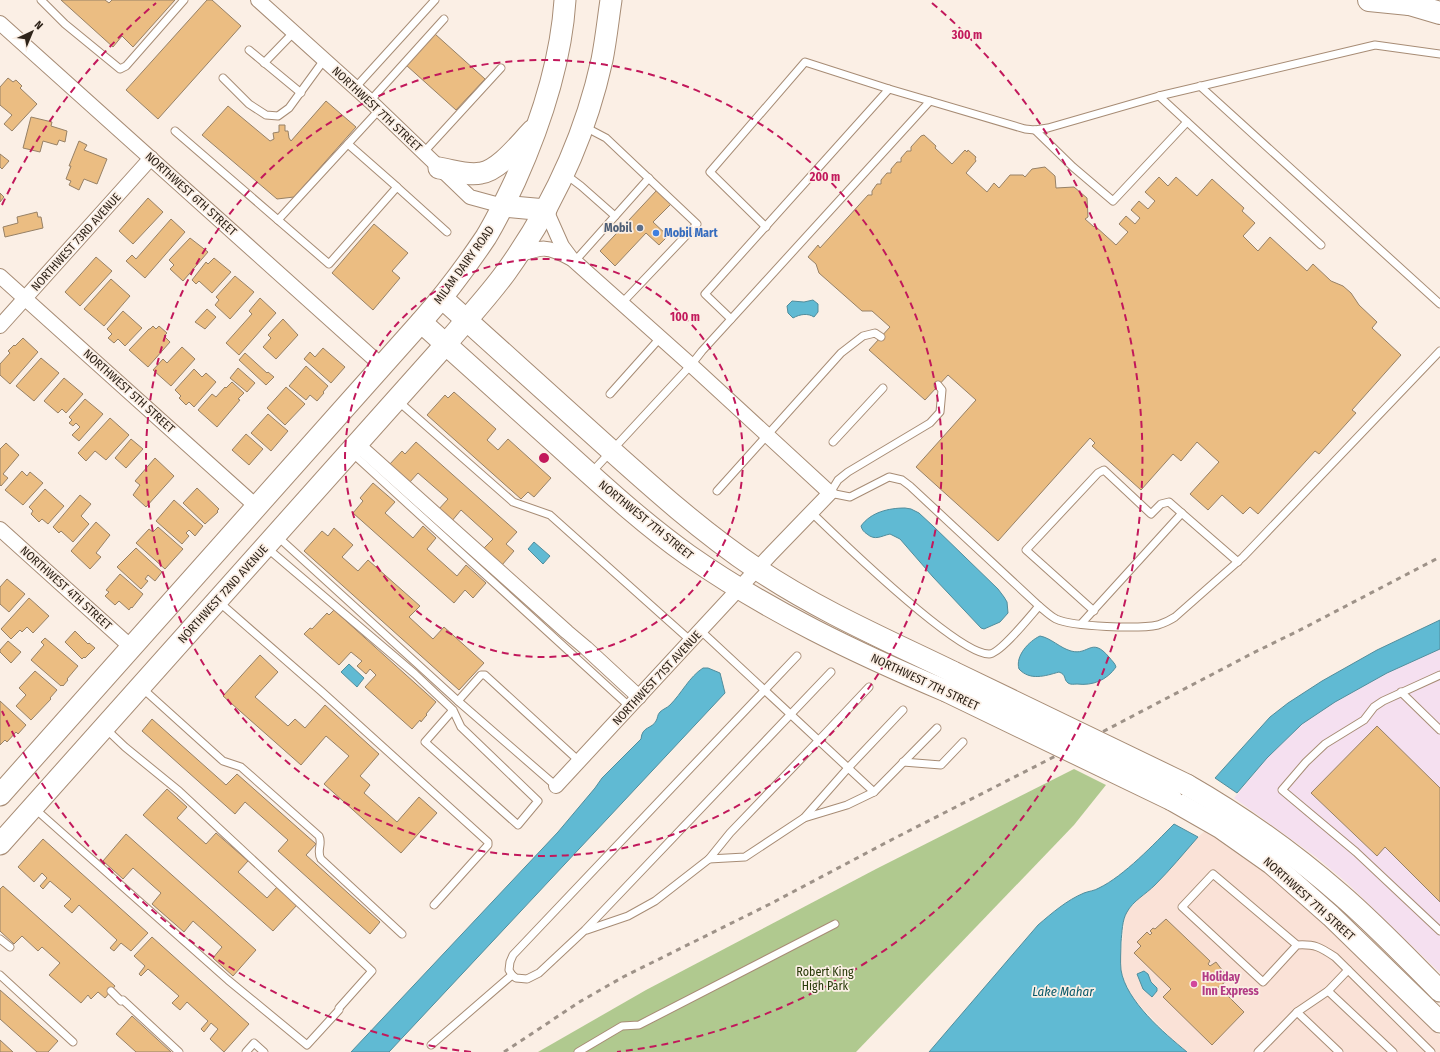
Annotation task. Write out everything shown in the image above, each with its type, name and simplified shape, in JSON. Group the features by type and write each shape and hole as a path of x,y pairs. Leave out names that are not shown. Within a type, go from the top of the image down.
{"highway":[{"path":"1369,0 1404,2 1440,12"}],"main road":[{"name":"MILAM DAIRY ROAD","path":"421,322 442,298 486,237 526,158 539,124 560,46 564,0"},
{"name":"NORTHWEST 72ND AVENUE","path":"0,844 446,344 500,280 518,255 546,210 565,174 583,127 602,60 611,0"},
{"path":"439,168 480,174 488,172 498,165 539,124"},
{"path":"503,206 546,210"},
{"name":"NORTHWEST 7TH STREET","path":"442,298 703,529 758,570 803,597 846,620 1186,785 1227,809 1314,872 1371,922 1440,991"},
{"path":"33,807 2,788 132,647 421,322"},
{"name":"NORTHWEST 7TH STREET","path":"421,322 590,474 649,525 687,554 768,606 812,629 899,671 946,691 1172,800 1221,828 1272,864 1325,911 1440,1022"},
{"path":"257,507 274,537"},
{"path":"132,647 156,669"}],"street":[{"name":"NORTHWEST 7TH STREET","path":"258,0 424,152 470,197 503,206"},
{"name":"NORTHWEST 6TH STREET","path":"0,23 382,366"},
{"name":"NORTHWEST 73RD AVENUE","path":"0,326 151,158"},
{"path":"546,210 562,246 573,259 830,493"},
{"path":"518,255 542,248 556,250 573,259"},
{"name":"NORTHWEST 5TH STREET","path":"0,276 257,507"},
{"path":"353,448 586,648 635,702"},
{"name":"NORTHWEST 71ST AVENUE","path":"556,786 830,493"},
{"name":"NORTHWEST 4TH STREET","path":"0,529 132,647"}],"lane":[{"path":"40,0 65,24 120,69 126,66 184,0"},
{"path":"355,88 435,0"},
{"path":"278,220 348,144 374,106 444,19"},
{"path":"264,63 294,32"},
{"path":"766,226 710,172 805,62 889,89 1025,129 1035,130 1048,128 1159,96 1375,45 1440,54"},
{"path":"249,50 301,93"},
{"path":"223,78 249,104 266,116 278,116 289,108 324,60"},
{"path":"424,152 500,68"},
{"path":"1200,86 1440,304"},
{"path":"731,319 705,294 889,89"},
{"path":"1159,96 1321,245"},
{"path":"590,474 691,365 731,319 930,101"},
{"path":"1035,130 1073,167 1113,201 1187,122"},
{"path":"583,127 606,138 697,224 622,303"},
{"path":"175,130 329,264 397,187"},
{"path":"348,144 447,232"},
{"path":"565,174 615,216"},
{"path":"573,259 615,216 649,178"},
{"path":"717,491 841,353 863,336 875,333 881,337"},
{"path":"610,394 660,338"},
{"path":"938,386 942,390 940,412 930,423 848,472 838,480 830,493 850,497 889,477 902,480 1039,606 1056,619 1082,624 1135,627 1156,625 1166,622 1183,611 1238,562 1440,352"},
{"path":"833,442 883,388"},
{"path":"397,399 513,502 550,515 691,641"},
{"path":"1094,611 1026,550 1098,473 1104,470 1151,514 1161,504 1169,502 1238,562"},
{"path":"811,512 934,623 961,642 982,652 990,654 1000,649 1039,606"},
{"path":"1082,624 1182,513"},
{"path":"274,537 556,786"},
{"path":"274,537 414,674 453,710 460,727 538,801 518,825 425,742 453,710"},
{"path":"217,600 321,691 488,842 488,846 434,905"},
{"path":"701,631 874,792"},
{"path":"796,656 514,956 510,962 509,970 512,976 527,979 539,973 585,930 830,672"},
{"path":"458,701 482,675 485,675 580,761"},
{"path":"1440,675 1401,692 1374,707 1364,720 1325,744 1306,762 1282,790 1356,852 1440,932"},
{"path":"140,686 223,761 241,767 319,836 321,843 318,852 321,859 402,934"},
{"path":"585,930 628,916 655,901 709,859 730,833 869,687"},
{"path":"1401,692 1440,730"},
{"path":"709,859 745,857 804,818 848,768 903,710"},
{"path":"33,807 228,980 307,1045 339,1009 372,971 179,791 125,747 104,727"},
{"path":"804,818 847,805 874,792 937,728"},
{"path":"904,762 941,765 962,742"},
{"path":"1296,945 1263,982 1182,907 1213,874 1296,945 1312,944 1324,949 1348,970 1431,1052"},
{"path":"578,1052 622,1026 639,1025 835,924"},
{"path":"0,939 10,947"},
{"path":"1258,1052 1297,1012 1328,991 1348,970"},
{"path":"0,975 73,1042"},
{"path":"431,1045 512,976"},
{"path":"111,991 179,1052"},
{"path":"1328,991 1393,1052"},
{"path":"1297,1012 1339,1052"},
{"path":"246,1052 254,1043 264,1052"}],"shaded area":[{"path":"1440,649 1440,973 1347,883 1316,857 1234,798 1267,758 1302,724 1335,702 1387,673"},
{"path":"1206,830 1236,848 1284,886 1440,1036 1440,1052 1187,1052 1170,1037 1142,1008 1133,997 1126,984 1121,971 1124,924 1126,913"}],"green space":[{"name":"Robert King High Park","path":"1074,769 1106,785 1074,825 856,1052 538,1052 646,990 876,869"}],"water":[{"path":"813,300 818,304 818,312 814,317 804,314 793,318 788,313 787,306 792,301 804,302"},
{"path":"905,508 919,513 998,589 1007,602 1008,613 1000,622 984,629 981,628 900,539 890,534 873,537 862,529 861,526 865,521 875,514 887,510"},
{"path":"534,542 550,556 543,564 528,549"},
{"path":"1440,620 1440,649 1387,673 1335,702 1302,724 1267,758 1237,793 1215,778 1270,717 1288,703 1322,681 1377,650"},
{"path":"1040,636 1071,651 1077,652 1094,647 1098,648 1109,657 1116,667 1104,679 1089,684 1069,684 1063,674 1059,672 1038,676 1023,673 1019,669 1018,664 1021,654 1027,645"},
{"path":"349,664 364,678 357,687 341,672"},
{"path":"703,668 708,668 720,673 725,693 389,1052 351,1052 558,832 602,778 641,739 643,732 654,724 657,720 658,714 670,705 690,680"},
{"name":"Lake Mahar","path":"1174,824 1198,837 1161,879 1136,901 1127,912 1122,931 1121,970 1124,982 1138,1005 1157,1026 1187,1052 929,1052 1038,925 1054,911 1072,899 1109,883 1138,859"},
{"path":"1144,971 1148,974 1151,982 1157,988 1157,991 1152,997 1143,989 1137,974"}],"building":[{"path":"61,0 105,0 109,3 112,0 175,0 133,47 122,36 113,47"},
{"path":"207,0 212,0 241,26 158,119 126,90"},
{"path":"435,34 485,79 456,110 406,65"},
{"path":"8,78 13,82 16,80 22,86 20,88 37,104 12,131 4,124 12,115 0,105 0,87"},
{"path":"326,101 356,127 294,197 277,199 202,135 228,106 270,141 274,139 273,133 279,132 279,125 285,125 285,131 288,131 291,141"},
{"path":"31,117 52,122 51,126 67,131 65,142 59,140 57,145 43,141 40,152 23,148"},
{"path":"924,135 952,164 965,150 967,152 968,150 976,157 976,161 966,173 987,192 994,183 999,188 1010,175 1023,175 1025,177 1032,169 1045,167 1055,176 1056,188 1074,187 1087,198 1088,217 1085,219 1116,245 1128,232 1119,224 1126,216 1135,224 1140,218 1131,210 1139,201 1148,209 1155,201 1145,192 1159,177 1168,186 1176,177 1197,196 1212,179 1244,208 1242,211 1255,223 1243,236 1258,251 1270,237 1307,271 1313,264 1331,281 1343,286 1351,293 1359,305 1377,322 1372,328 1401,355 1352,410 1356,413 1319,454 1315,451 1258,514 1250,507 1243,514 1222,495 1208,510 1190,494 1219,462 1197,442 1181,461 1173,454 1141,490 1092,446 1095,443 1090,438 998,541 916,467 976,400 948,375 925,400 869,350 890,327 872,311 862,311 819,273 816,264 808,257 818,245 820,248 868,195 872,195 872,191 877,184 881,184 881,180 887,173 891,173 891,169 897,162 901,162 901,158 907,151 911,151 911,147 921,136"},
{"path":"79,141 87,145 84,150 107,159 97,184 84,179 79,190 69,185 71,181 66,179 71,166 69,166"},
{"path":"0,154 9,161 2,169 0,167"},
{"name":"Mobil","path":"657,190 671,204 653,222 668,236 659,245 646,233 615,266 600,251"},
{"path":"0,193 4,197 0,202"},
{"path":"148,198 163,212 133,244 119,231"},
{"path":"37,212 38,217 41,217 43,228 5,237 3,227 18,223 17,217"},
{"path":"171,219 185,232 145,278 126,261 132,255 136,259"},
{"path":"374,224 408,253 392,271 400,278 373,310 332,273"},
{"path":"190,238 208,252 183,281 170,269 174,265 169,260"},
{"path":"96,257 112,271 80,306 65,292"},
{"path":"214,258 231,272 212,293 199,281 196,284 192,280 206,262 208,264"},
{"path":"235,276 254,292 230,319 215,305 219,300 216,297"},
{"path":"111,279 130,296 104,326 84,309"},
{"path":"260,298 276,313 239,355 226,343 252,314 249,311"},
{"path":"207,309 216,317 205,329 195,322"},
{"path":"123,311 142,328 125,346 118,339 114,343 108,338 112,334 107,329"},
{"path":"283,319 298,335 276,359 263,347 271,338 268,335"},
{"path":"153,326 156,329 159,326 167,333 164,336 170,342 148,367 129,350"},
{"path":"23,338 38,352 10,384 0,375 0,364 10,353 8,351"},
{"path":"182,347 195,359 171,386 153,370 163,359 167,363"},
{"path":"323,348 345,367 331,383 304,359 310,352 315,357"},
{"path":"245,353 267,373 268,372 274,377 266,385 239,360"},
{"path":"41,358 59,373 34,401 16,386"},
{"path":"306,366 328,386 317,401 310,395 306,400 289,386"},
{"path":"238,368 255,383 247,392 230,378"},
{"path":"194,369 202,377 206,373 216,382 194,407 189,402 186,405 179,398 181,396 175,390"},
{"path":"64,378 83,394 66,413 62,409 58,413 44,401"},
{"path":"232,382 244,393 238,399 240,400 217,427 198,410 212,394 216,397"},
{"path":"286,387 305,404 285,425 267,408"},
{"path":"454,392 496,429 487,440 498,450 508,439 551,478 534,497 528,492 521,499 427,415 445,395 448,398"},
{"path":"85,399 103,414 79,441 72,435 80,427 76,423 73,426 69,423 72,420 69,417"},
{"path":"268,414 288,431 271,451 251,433"},
{"path":"110,418 129,435 106,460 95,451 86,461 78,453"},
{"path":"246,434 263,449 249,465 232,450"},
{"path":"131,439 143,449 126,468 115,458"},
{"path":"416,442 517,532 506,544 514,551 502,565 484,548 493,539 461,510 451,522 438,510 448,499 418,473 409,483 389,465 402,451 405,454"},
{"path":"6,443 19,455 3,474 8,478 1,486 0,449"},
{"path":"155,458 174,476 146,507 133,495 140,485 135,481"},
{"path":"22,471 27,476 30,472 43,483 23,505 5,490"},
{"path":"373,483 395,502 385,513 413,538 423,526 436,538 427,549 457,576 466,565 486,583 473,598 465,590 454,603 353,513 363,501 360,498"},
{"path":"197,488 219,509 217,511 218,512 205,524 183,503"},
{"path":"45,489 64,506 48,524 42,519 39,522 31,514 33,511 29,507"},
{"path":"80,495 91,504 81,516 89,524 73,542 61,531 59,533 53,527"},
{"path":"174,500 203,526 195,536 189,530 186,533 189,536 182,544 156,521"},
{"path":"96,522 110,535 96,553 101,557 90,569 71,551"},
{"path":"158,527 183,549 165,569 136,543 149,529 153,532"},
{"path":"334,528 353,545 342,557 358,571 368,560 420,606 409,617 433,639 444,627 484,663 459,690 304,551 322,531 328,536"},
{"path":"136,548 162,572 155,581 148,575 145,579 148,581 141,589 117,567"},
{"path":"120,574 143,594 129,610 119,601 115,605 105,596 109,592 106,590"},
{"path":"7,579 25,594 9,612 0,604 0,587"},
{"path":"29,598 49,616 33,633 27,627 22,632 20,630 11,639 1,629"},
{"path":"334,610 436,702 421,722 420,720 412,729 365,687 376,675 370,669 366,674 357,666 362,661 351,652 339,665 304,634 310,628 312,629 327,613 329,615"},
{"path":"75,631 88,644 89,643 95,648 82,659 65,642"},
{"path":"45,638 78,666 63,686 61,686 31,660 44,645 41,642"},
{"path":"8,641 21,652 11,663 0,652"},
{"path":"260,655 278,672 255,697 288,726 295,719 305,728 325,705 379,754 360,776 370,785 364,793 397,822 419,797 437,813 401,853 324,784 349,756 326,736 301,765 223,696"},
{"path":"35,671 57,690 50,698 51,699 31,720 16,706 26,695 19,688"},
{"path":"0,701 26,725 18,734 16,732 7,742 5,740 0,745"},
{"path":"152,719 226,785 237,774 316,844 306,855 380,922 370,934 278,851 288,840 245,802 235,814 142,731"},
{"path":"1377,726 1440,788 1440,902 1385,847 1377,856 1311,793"},
{"path":"167,789 187,807 177,818 206,844 216,833 248,861 238,872 267,898 277,887 297,905 273,931 143,815"},
{"path":"126,834 256,950 233,976 213,958 222,947 193,921 184,932 152,904 161,893 133,868 123,879 103,861"},
{"path":"43,839 148,933 131,951 121,943 114,951 110,948 117,940 79,905 72,913 64,906 71,899 50,881 43,889 40,886 47,878 42,873 34,882 18,867"},
{"path":"3,886 115,986 105,998 98,992 91,999 88,995 81,1003 49,975 60,963 42,947 38,951 22,936 14,944 0,931 0,889"},
{"name":"Holiday Inn Express","path":"1166,919 1210,961 1208,964 1210,966 1216,962 1229,979 1211,993 1213,995 1220,988 1244,1012 1212,1045 1163,997 1171,989 1134,953 1141,946 1137,942 1147,932 1150,935 1152,933 1150,931 1153,928 1155,929"},
{"path":"152,937 249,1024 224,1052 210,1039 218,1029 211,1023 204,1032 201,1029 208,1021 187,1002 180,1010 172,1003 179,996 148,969 141,976 139,974 145,966 134,956"},
{"path":"0,990 58,1041 48,1052 37,1052 0,1019"},
{"path":"132,1016 171,1052 136,1052 116,1034"},
{"path":"0,1040 13,1052 0,1052"}],"railway":[{"path":"504,1052 581,1001 623,977 770,904 1440,557"}],"place":[{"name":"Mobil","path":"640,228"},
{"name":"Mobil Mart","path":"656,233"},
{"name":"Holiday Inn Express","path":"1194,984"}]}
